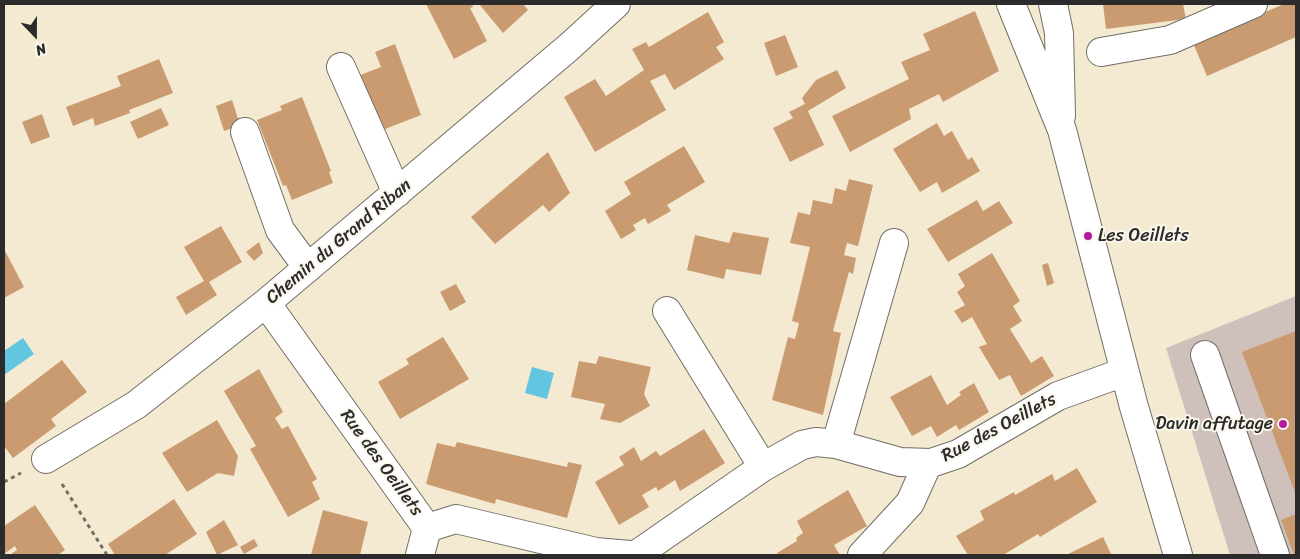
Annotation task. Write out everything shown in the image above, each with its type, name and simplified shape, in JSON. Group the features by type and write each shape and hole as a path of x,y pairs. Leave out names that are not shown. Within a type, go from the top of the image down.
{"street":[{"name":"Chemin du Grand Riban","path":"46,459 136,405 266,303 569,47 616,4"},
{"path":"1011,4 1062,130 1124,372 1178,555"},
{"path":"1053,4 1059,33 1062,130"},
{"path":"1101,52 1170,40 1253,4"},
{"path":"341,67 397,193"},
{"path":"245,132 280,230 308,268"},
{"path":"836,444 894,243"},
{"name":"Rue des Oeillets","path":"266,303 427,528 456,519 596,552 630,555"},
{"path":"667,311 763,467"},
{"path":"1205,356 1275,555"},
{"name":"Rue des Oeillets","path":"636,555 763,467 802,445 816,442 836,444 900,462 928,463 958,454 1058,396 1124,372"},
{"path":"862,555 910,503 928,463"},
{"path":"420,555 427,528"}],"path":[{"path":"46,459 107,555"}],"shaded area":[{"path":"1296,296 1296,555 1230,555 1166,348"}],"water":[{"path":"23,338 34,354 4,375 4,351"},
{"path":"532,367 554,373 547,399 525,393"}],"building":[{"path":"426,4 472,4 473,7 470,8 487,41 454,59"},
{"path":"479,4 523,4 528,10 503,33"},
{"path":"1103,4 1183,4 1186,19 1106,29"},
{"path":"1284,4 1296,4 1296,37 1207,76 1193,43"},
{"path":"975,11 999,71 943,102 939,94 909,109 911,119 850,152 832,116 909,79 901,62 930,50 923,34"},
{"path":"708,12 724,42 716,47 724,59 674,90 665,74 650,81 666,110 595,152 564,97 595,79 606,96 644,70 632,49 646,42 649,47"},
{"path":"785,35 798,67 776,76 764,43"},
{"path":"395,44 421,115 380,131 355,77 381,67 375,52"},
{"path":"159,59 173,93 129,110 130,113 95,126 93,118 73,126 66,107 121,86 117,76"},
{"path":"837,70 846,88 808,111 824,145 790,162 773,128 793,118 789,112 805,104 802,98 816,80"},
{"path":"302,97 331,171 329,172 333,183 292,200 286,185 283,186 257,120 282,110 280,106"},
{"path":"232,100 240,125 224,131 216,106"},
{"path":"161,108 169,125 138,139 130,122"},
{"path":"42,114 50,137 31,144 22,122"},
{"path":"937,123 944,136 952,131 968,160 972,157 980,171 942,193 937,182 920,192 893,149"},
{"path":"684,146 705,182 667,205 671,211 648,224 645,218 633,225 636,230 621,239 605,211 631,194 624,182"},
{"path":"548,152 570,193 549,212 543,205 495,244 471,217"},
{"path":"849,179 873,185 858,246 847,243 844,255 856,258 853,274 849,272 833,331 841,333 823,415 772,400 788,337 795,339 799,323 792,321 810,247 790,243 798,212 810,215 813,200 832,204 835,188 846,191"},
{"path":"977,200 983,211 999,201 1013,223 948,262 927,229"},
{"path":"221,226 242,262 209,282 217,295 186,315 176,297 204,281 184,247"},
{"path":"733,232 769,238 761,275 726,269 724,279 687,270 695,235 729,243"},
{"path":"259,242 263,253 254,261 246,252"},
{"path":"4,249 24,287 4,298"},
{"path":"992,253 1020,301 1013,306 1022,321 1010,329 1031,363 1042,356 1054,376 1021,396 1010,375 999,380 979,347 987,344 972,317 962,323 954,311 965,305 957,292 965,286 958,274"},
{"path":"1048,263 1054,283 1047,286 1042,265"},
{"path":"456,284 466,302 450,311 440,292"},
{"name":"Davin affutage","path":"1296,331 1296,495 1242,352"},
{"path":"443,337 469,379 400,419 378,382 409,364 406,359"},
{"path":"599,356 651,367 644,394 650,406 620,423 600,419 605,404 571,397 579,361 596,364"},
{"path":"62,360 87,392 51,419 56,426 13,458 4,446 4,404"},
{"path":"259,369 283,412 275,418 282,429 288,426 317,479 312,482 320,499 288,517 250,449 256,446 224,391"},
{"path":"931,375 947,405 961,395 959,392 974,383 989,412 959,430 956,425 937,437 931,426 912,436 890,397"},
{"path":"217,420 238,456 234,476 218,473 187,492 162,453"},
{"path":"704,429 725,463 680,491 675,480 658,491 656,487 642,495 649,507 619,525 595,482 624,465 619,457 634,447 641,461 656,451 660,456"},
{"path":"457,442 567,467 568,462 582,465 567,518 496,499 495,504 426,484 437,443 455,447"},
{"path":"1077,468 1097,502 1040,537 1038,534 1003,555 968,555 956,536 984,520 980,511 1014,492 1015,495 1052,474 1055,481"},
{"path":"848,490 867,526 834,545 840,555 778,555 777,553 797,541 796,538 803,533 797,521"},
{"path":"174,499 197,534 165,555 115,555 108,544"},
{"path":"35,505 65,550 58,555 13,555 12,553 17,550 15,546 4,554 4,526"},
{"path":"323,510 368,522 360,555 311,555"},
{"path":"1296,514 1296,555 1294,555 1281,520"},
{"path":"224,520 238,545 217,555 206,532"},
{"path":"1103,537 1111,554 1066,555"},
{"path":"254,539 258,546 244,554 240,547"}],"place":[{"name":"Les Oeillets","path":"1088,236"},
{"name":"Davin affutage","path":"1283,424"}]}
